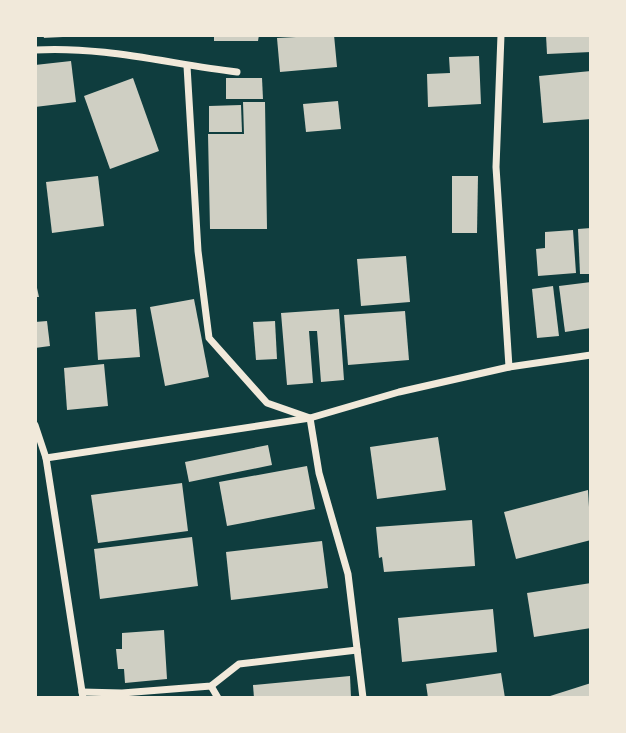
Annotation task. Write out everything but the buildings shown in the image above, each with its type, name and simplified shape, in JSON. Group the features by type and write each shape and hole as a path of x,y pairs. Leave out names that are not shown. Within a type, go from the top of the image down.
{"street":[{"path":"501,35 496,167 509,367"},
{"path":"35,50 71,48 139,55 187,66 237,72"},
{"path":"187,66 198,251 209,338 267,403 310,418"},
{"path":"46,458 310,418 399,392 509,367 591,355"},
{"path":"310,418 319,472 348,574 363,698"},
{"path":"35,425 46,458 63,581 83,695 211,686 239,663 357,650"},
{"path":"211,686 218,698"}]}
